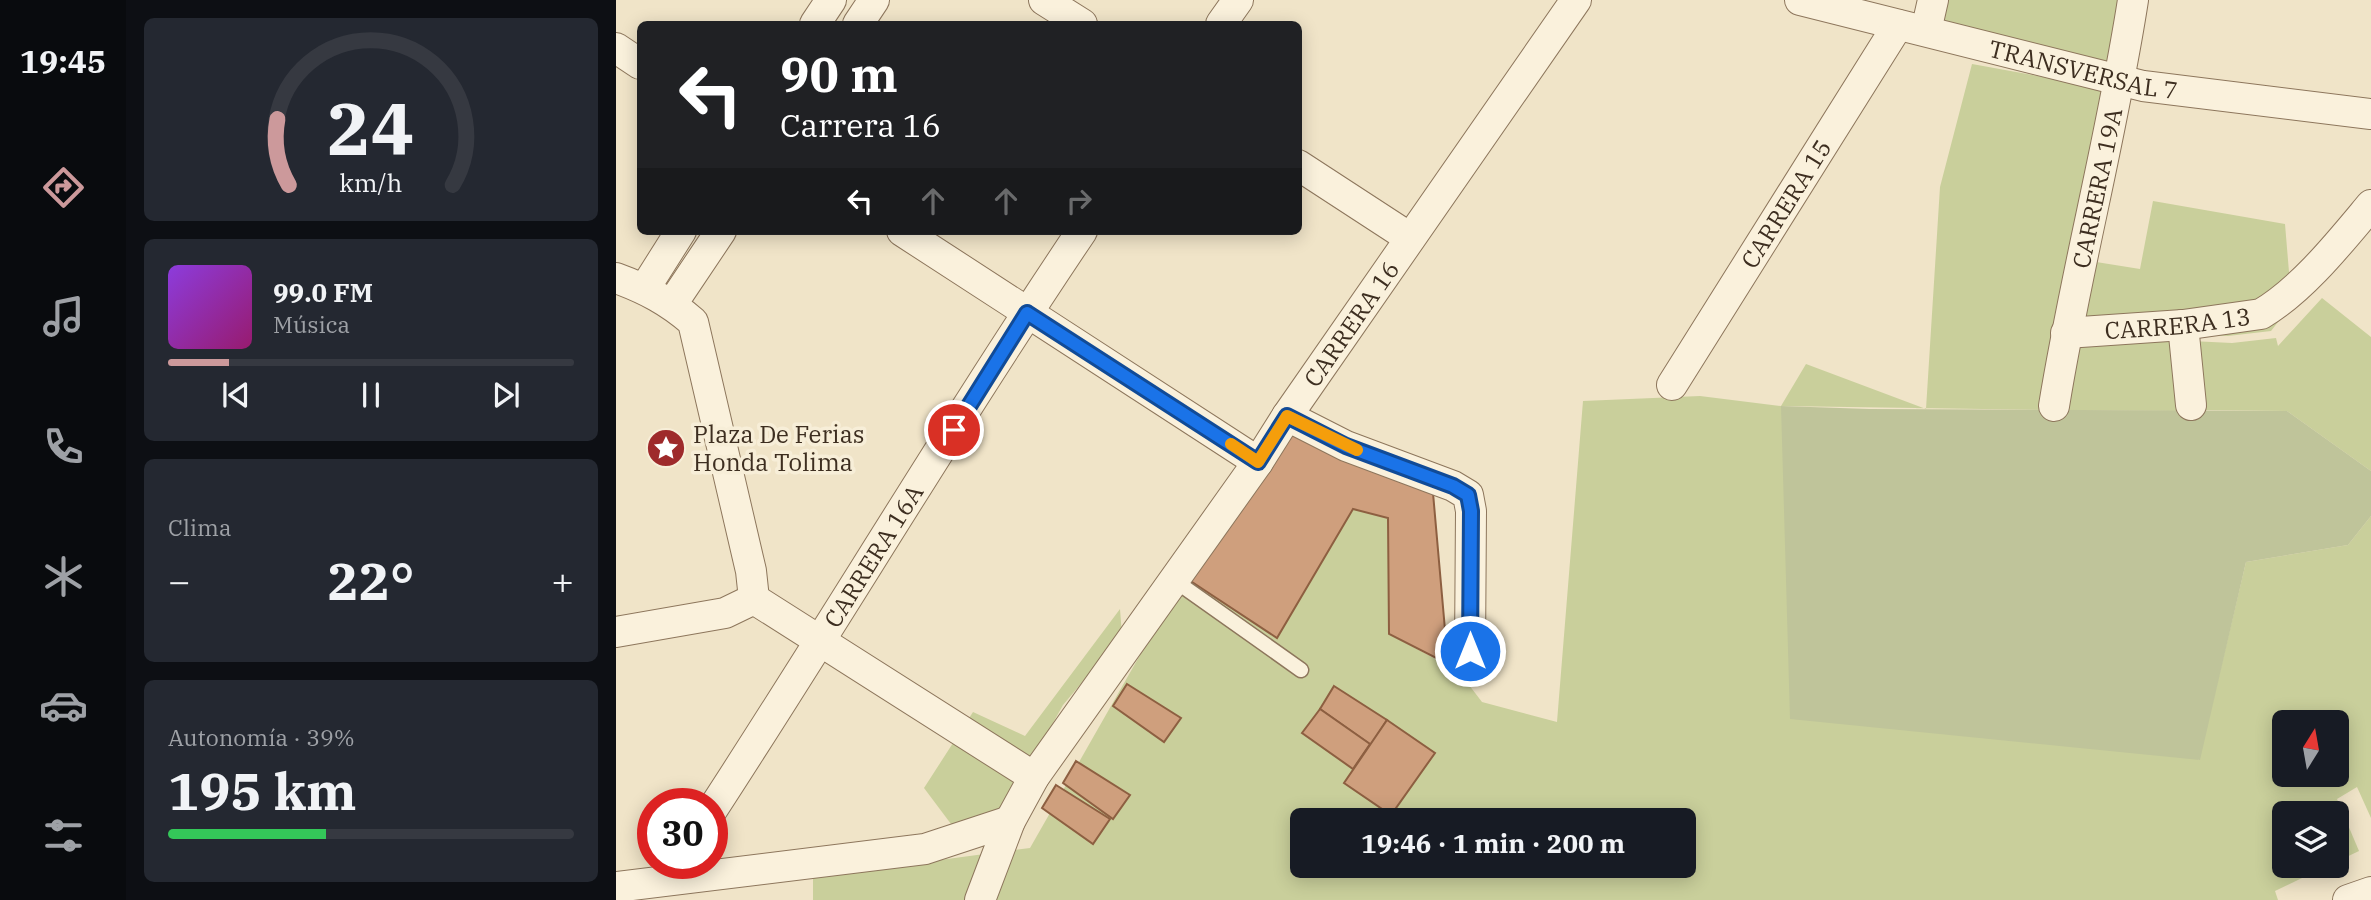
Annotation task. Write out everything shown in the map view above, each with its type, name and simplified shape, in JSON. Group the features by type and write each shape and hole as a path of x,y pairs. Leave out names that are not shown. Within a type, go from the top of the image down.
{"street":[{"path":"817,21 831,0"},
{"path":"860,21 874,0"},
{"path":"1044,0 1077,21"},
{"path":"1224,21 1238,0"},
{"name":"CARRERA 16","path":"980,900 1010,821 1034,777 1258,462 1287,416 1576,0"},
{"name":"TRANSVERSAL 7","path":"1800,0 2143,86 2371,114"},
{"name":"CARRERA 15","path":"1672,385 1933,0"},
{"name":"CARRERA 19A","path":"2054,406 2066,333 2121,80 2133,0"},
{"path":"616,48 637,62"},
{"path":"1302,168 1410,238"},
{"name":"CARRERA 13","path":"2066,333 2183,325 2247,317 2272,307 2328,257 2371,205"},
{"path":"645,288 678,235"},
{"path":"672,304 718,235"},
{"path":"908,235 1258,462"},
{"name":"CARRERA 16A","path":"726,788 1027,313 1079,235"},
{"path":"616,278 645,288 672,304 693,322 751,571 754,599"},
{"path":"2183,325 2191,405"},
{"path":"1287,416 1346,446 1453,486 1468,495 1471,511 1470,651"},
{"path":"616,632 725,613 754,599"},
{"path":"754,599 1034,777"},
{"path":"728,867 925,849 1010,821"},
{"path":"616,887 646,879"},
{"path":"2348,900 2371,892"}],"lane":[{"path":"1174,580 1301,670"}],"green space":[{"path":"1940,0 2128,0 2118,66 1936,20"},
{"path":"1972,64 2104,88 2047,410 1926,408 1940,187"},
{"path":"2153,201 2285,224 2289,272 2306,286 2271,331 2228,336 2074,330 2090,261 2140,269"},
{"path":"2322,298 2371,337 2371,471 2287,411 2195,410 2191,341 2232,343 2276,338 2278,346"},
{"path":"2071,336 2182,341 2187,411 2061,410"},
{"path":"1806,364 1924,408 1781,406"},
{"path":"1700,396 1781,406 2199,760 2246,562 2348,545 2371,516 2371,818 2357,787 2337,799 2338,801 2272,801 2272,878 2302,878 2275,891 2278,900 813,900 813,877 1030,848 1186,578 1277,638 1353,509 1388,518 1389,634 1469,677 1469,685 1482,702 1557,722 1583,401"},
{"path":"1781,406 1869,409 2287,411 2371,471 2371,516 2348,545 2246,562 2200,760 1790,719"},
{"path":"1120,609 1122,635 1063,705 1019,784 1007,814 954,828 924,788 973,712 1025,736"},
{"path":"2349,827 2359,851 2349,856"}],"building":[{"path":"1290,429 1433,493 1448,664 1389,634 1388,518 1353,509 1277,638 1186,578"},
{"path":"1127,684 1181,718 1164,742 1113,706"},
{"path":"1334,686 1387,720 1371,745 1320,709"},
{"path":"1320,709 1370,744 1353,769 1302,733"},
{"path":"1387,720 1435,753 1396,808 1381,808 1344,783"},
{"path":"1076,761 1130,795 1113,819 1063,783"},
{"path":"1056,785 1110,819 1093,844 1042,808"}],"slow traffic":[{"path":"1231,444 1258,462 1287,416 1357,450"}],"place":[{"name":"Plaza De Ferias Honda Tolima","path":"666,448"}],"route":[{"path":"954,430 1027,313 1258,462 1287,416 1346,446 1453,486 1468,495 1471,511 1470,651"}]}
